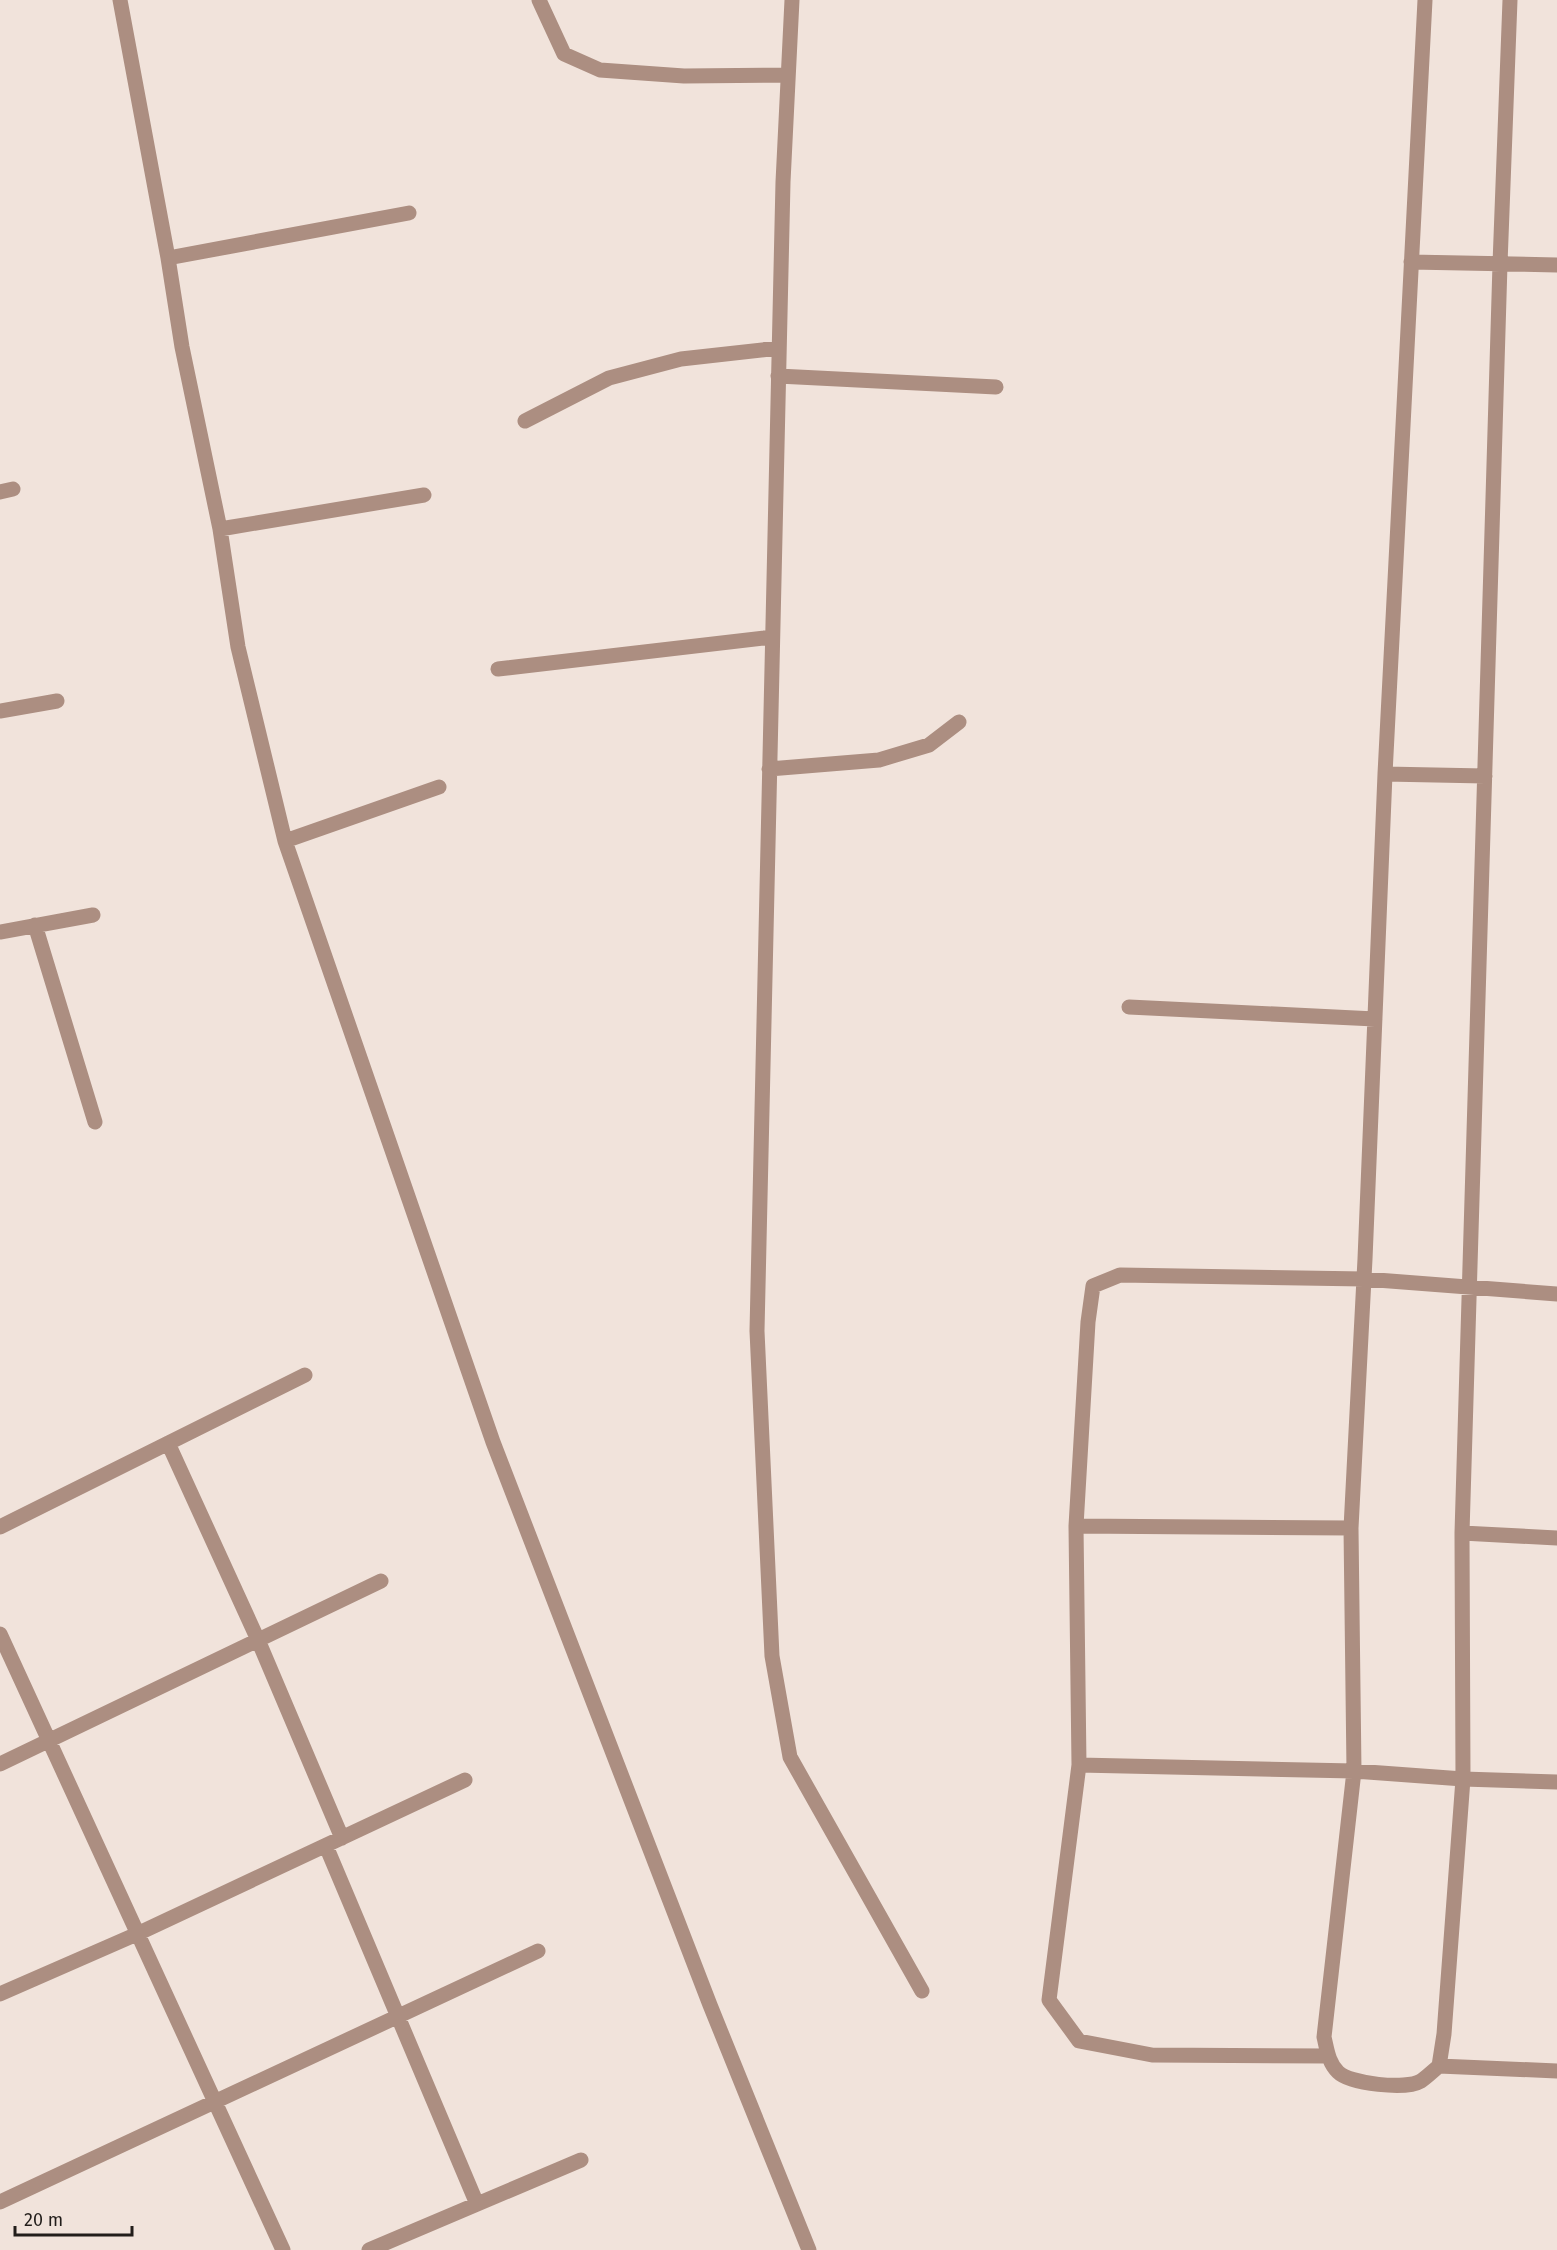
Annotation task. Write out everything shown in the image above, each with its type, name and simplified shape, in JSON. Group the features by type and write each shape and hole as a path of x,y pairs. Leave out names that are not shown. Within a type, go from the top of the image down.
{"street":[{"path":"120,0 168,258 182,347 220,529 238,647 285,841 493,1442 710,2005 808,2250"},
{"path":"539,0 564,54 600,70 684,76 788,75"},
{"path":"792,0 783,182 757,1331 772,1656 790,1757 922,1991"},
{"path":"1425,0 1385,774 1351,1528 1354,1771 1324,2037 1328,2056 1339,2073 1367,2083 1396,2085 1419,2082 1439,2066 1557,2071"},
{"path":"1439,2066 1444,2034 1463,1779 1462,1533 1510,0"},
{"path":"168,258 409,213"},
{"path":"1410,262 1557,265"},
{"path":"525,422 609,378 681,359 779,348"},
{"path":"778,376 996,387"},
{"path":"220,529 424,495"},
{"path":"498,669 772,637"},
{"path":"0,711 57,701"},
{"path":"769,769 879,760 929,745 959,722"},
{"path":"1385,774 1485,776"},
{"path":"285,841 438,787"},
{"path":"0,932 93,915"},
{"path":"35,925 95,1122"},
{"path":"1129,1007 1375,1019"},
{"path":"1328,2056 1152,2055 1079,2041 1049,2000 1079,1765 1076,1526 1088,1322 1093,1286 1120,1275 1364,1279 1557,1294"},
{"path":"0,1527 305,1375"},
{"path":"168,1443 258,1640 342,1838"},
{"path":"1076,1526 1351,1528"},
{"path":"1462,1533 1557,1538"},
{"path":"0,1764 381,1581"},
{"path":"0,1634 283,2250"},
{"path":"1079,1765 1354,1771 1463,1779 1557,1782"},
{"path":"0,1994 137,1934 465,1780"},
{"path":"326,1846 477,2204"},
{"path":"0,2202 538,1951"},
{"path":"369,2250 581,2160"}]}
